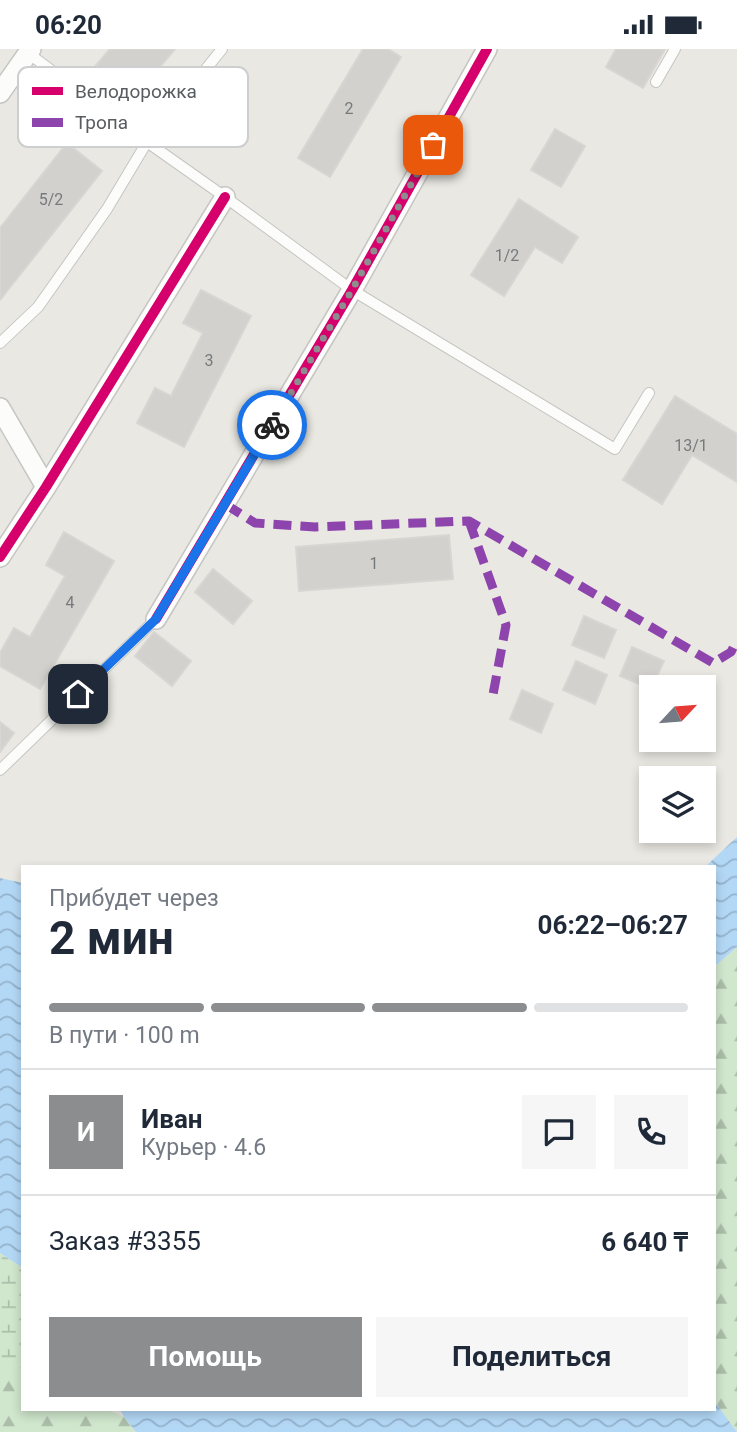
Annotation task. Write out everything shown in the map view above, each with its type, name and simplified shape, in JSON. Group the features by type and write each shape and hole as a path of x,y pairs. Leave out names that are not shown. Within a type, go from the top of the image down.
{"street":[{"path":"156,619 352,290 487,49"},
{"path":"0,93 29,51"},
{"path":"0,557 225,197"},
{"path":"0,408 46,487"}],"lane":[{"path":"207,67 222,49"},
{"path":"656,82 675,49"},
{"path":"29,51 50,67"},
{"path":"0,343 38,307 107,209 144,147"},
{"path":"154,147 352,290 615,449 649,393"},
{"path":"0,770 156,619"}],"green space":[{"path":"737,947 737,1432 716,1404 716,965"},
{"path":"0,1253 21,1267 21,1368 0,1358"},
{"path":"0,1358 21,1368 21,1411 110,1411 124,1417 136,1432 0,1432"}],"water":[{"path":"737,837 737,947 716,965 716,865 707,865"},
{"path":"0,878 21,883 21,1267 0,1253"},
{"path":"716,1404 737,1432 136,1432 121,1411 716,1411"}],"building":[{"path":"110,49 175,49 160,67 95,67"},
{"path":"363,49 388,49 401,57 330,177 298,158"},
{"path":"616,49 665,49 643,88 606,67"},
{"path":"555,129 585,146 561,187 531,170"},
{"path":"64,147 72,147 102,171 0,300 0,228"},
{"path":"519,199 578,237 562,263 535,247 504,296 471,275"},
{"path":"201,290 251,316 184,447 137,423 155,388 171,396 203,333 183,323"},
{"path":"675,396 737,434 737,482 692,455 662,504 623,480"},
{"path":"64,532 114,561 40,689 0,666 0,653 14,628 30,637 65,576 46,565"},
{"path":"449,535 453,579 299,591 296,547"},
{"path":"213,569 252,601 233,624 195,592"},
{"path":"584,616 616,630 604,658 572,645"},
{"path":"154,632 191,661 172,686 135,656"},
{"path":"632,647 664,661 658,675 639,675 639,684 620,676"},
{"path":"576,661 607,675 595,704 563,690"},
{"path":"522,690 553,704 541,733 510,719"},
{"path":"0,722 14,733 0,752"}],"marked path":[{"path":"225,504 255,523 315,527 469,521 713,663 731,652 737,640"},
{"path":"469,521 506,625 492,700"}],"cycle path":[{"path":"156,619 352,290 487,49"},
{"path":"0,557 225,197"}],"way so far":[{"path":"272,425 433,145"}],"route":[{"path":"78,694 156,619 272,425"}]}
